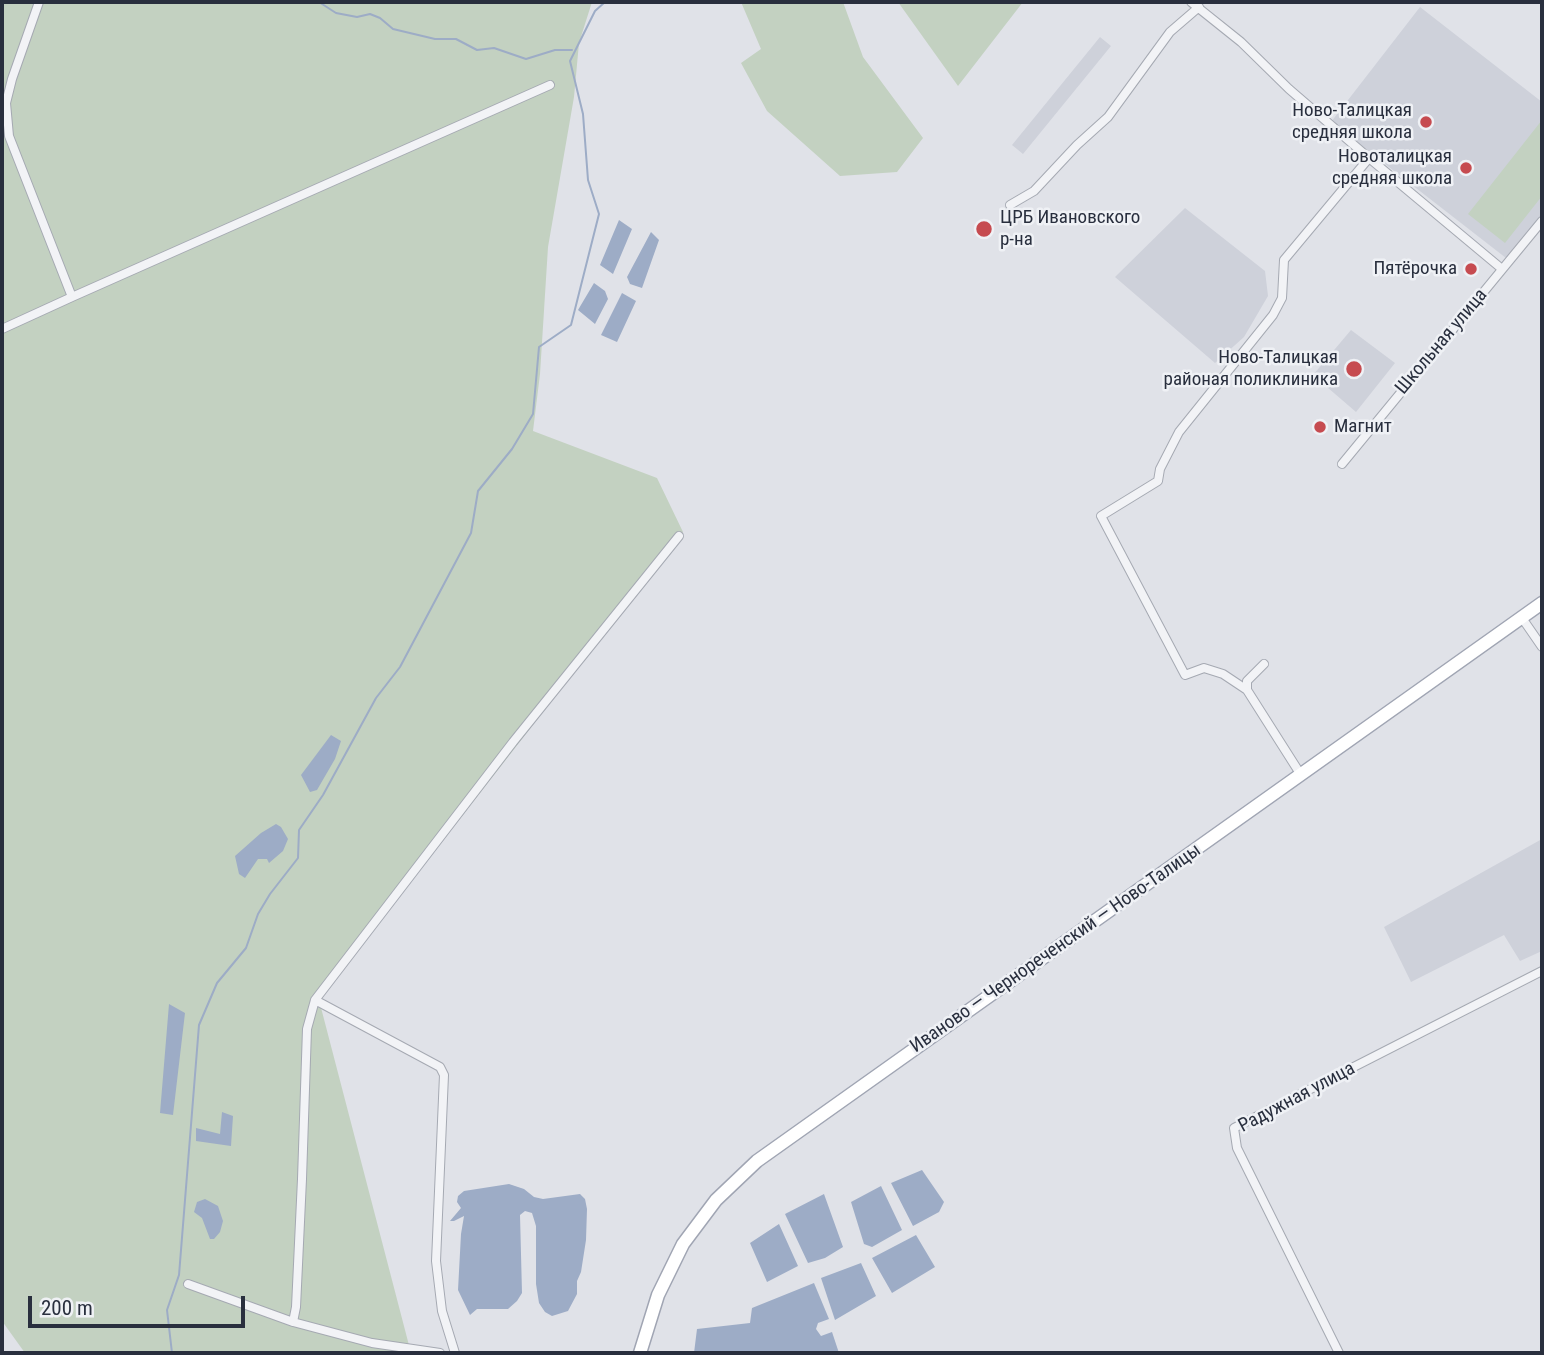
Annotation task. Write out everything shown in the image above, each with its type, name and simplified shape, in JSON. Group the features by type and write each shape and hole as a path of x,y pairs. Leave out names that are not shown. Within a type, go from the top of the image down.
{"main road":[{"name":"Иваново — Чернореченский — Ново-Талицы","path":"640,1353 658,1295 683,1244 716,1200 743,1172 1542,603"}],"street":[{"path":"38,2 6,103 9,136 72,297"},
{"path":"1010,205 1034,191 1077,145 1108,117 1170,32 1195,4 1241,42 1289,89 1502,269"},
{"path":"2,329 550,85"},
{"path":"1301,775 1247,691 1223,674 1204,668 1185,675 1101,516 1158,481 1160,470 1179,432 1273,314 1282,298 1284,260 1369,158"},
{"name":"Школьная улица","path":"1342,464 1542,222"},
{"path":"293,1322 296,1307 307,1029 315,1000 513,741 679,536"},
{"path":"1522,618 1542,647"},
{"path":"1247,691 1247,681 1264,664"},
{"name":"Радужная улица","path":"1339,1353 1237,1148 1234,1128 1542,971"},
{"path":"315,1000 440,1067 444,1075 436,1262 442,1311 455,1353"},
{"path":"188,1284 293,1322 372,1343 440,1353"}],"shaded area":[{"name":"Новоталицкая средняя школа","path":"1420,7 1542,102 1542,214 1506,258 1331,122"},
{"path":"1100,37 1111,46 1023,154 1012,145"},
{"path":"1185,208 1265,271 1268,296 1244,337 1215,363 1115,277"},
{"name":"Ново-Талицкая районая поликлиника","path":"1351,330 1395,363 1356,412 1313,375"},
{"path":"1542,839 1542,951 1520,961 1504,935 1411,982 1384,927"}],"green space":[{"path":"2,2 592,2 579,43 574,97 548,247 540,374 533,431 657,478 683,532 319,1000 411,1353 25,1353 2,1321"},
{"path":"741,2 843,2 863,57 923,138 897,172 840,176 767,111 741,63 761,49"},
{"path":"898,2 1023,2 958,86"},
{"path":"1542,120 1542,196 1505,243 1468,214"}],"water":[{"path":"619,220 632,229 613,274 600,265"},
{"path":"651,232 659,240 642,288 630,284 627,277"},
{"path":"594,283 605,291 608,299 595,324 578,310"},
{"path":"622,293 636,301 617,342 601,335"},
{"path":"331,735 341,741 335,759 317,790 310,792 301,775"},
{"path":"276,824 288,839 283,851 269,863 267,859 258,859 245,878 239,874 235,856 261,833"},
{"path":"169,1004 185,1013 173,1115 160,1113"},
{"path":"222,1112 233,1116 231,1146 196,1141 196,1128 220,1134"},
{"path":"922,1170 944,1202 939,1212 913,1226 891,1183"},
{"path":"509,1184 543,1199 580,1194 585,1199 586,1240 577,1281 577,1294 568,1311 552,1316 545,1312 539,1303 536,1284 536,1226 532,1213 525,1211 520,1215 522,1293 517,1301 508,1309 477,1309 470,1315 458,1290 464,1216 450,1221 461,1208 457,1202 458,1196 464,1191"},
{"path":"881,1186 902,1230 872,1247 864,1244 851,1202"},
{"path":"824,1194 843,1247 825,1258 808,1263 785,1214"},
{"path":"205,1199 218,1206 223,1221 220,1232 214,1239 210,1239 202,1218 194,1212 197,1202"},
{"path":"779,1224 798,1266 767,1282 750,1243"},
{"path":"916,1235 935,1267 892,1293 872,1258"},
{"path":"861,1263 876,1296 835,1320 821,1278"},
{"path":"814,1283 829,1319 818,1323 816,1329 821,1336 832,1332 839,1353 694,1353 697,1329 750,1323 752,1308"}],"waterway":[{"path":"297,2 302,2"},
{"path":"319,2 336,13 357,17 370,14 380,18 393,29 435,39 456,39 477,50 494,48 526,59 555,50 572,50"},
{"path":"172,1353 167,1310 179,1275 199,1025 217,983 246,948 258,914 298,858 299,830 323,795 376,698 400,667 471,533 478,491 512,449 533,414 539,347 571,325 599,214 588,180 583,114 570,61 595,11 605,2"}],"place":[{"name":"Ново-Талицкая средняя школа","path":"1426,122"},
{"name":"Новоталицкая средняя школа","path":"1466,168"},
{"name":"ЦРБ Ивановского р-на","path":"984,229"},
{"name":"Пятёрочка","path":"1471,269"},
{"name":"Ново-Талицкая районая поликлиника","path":"1354,369"},
{"name":"Магнит","path":"1320,427"}]}
